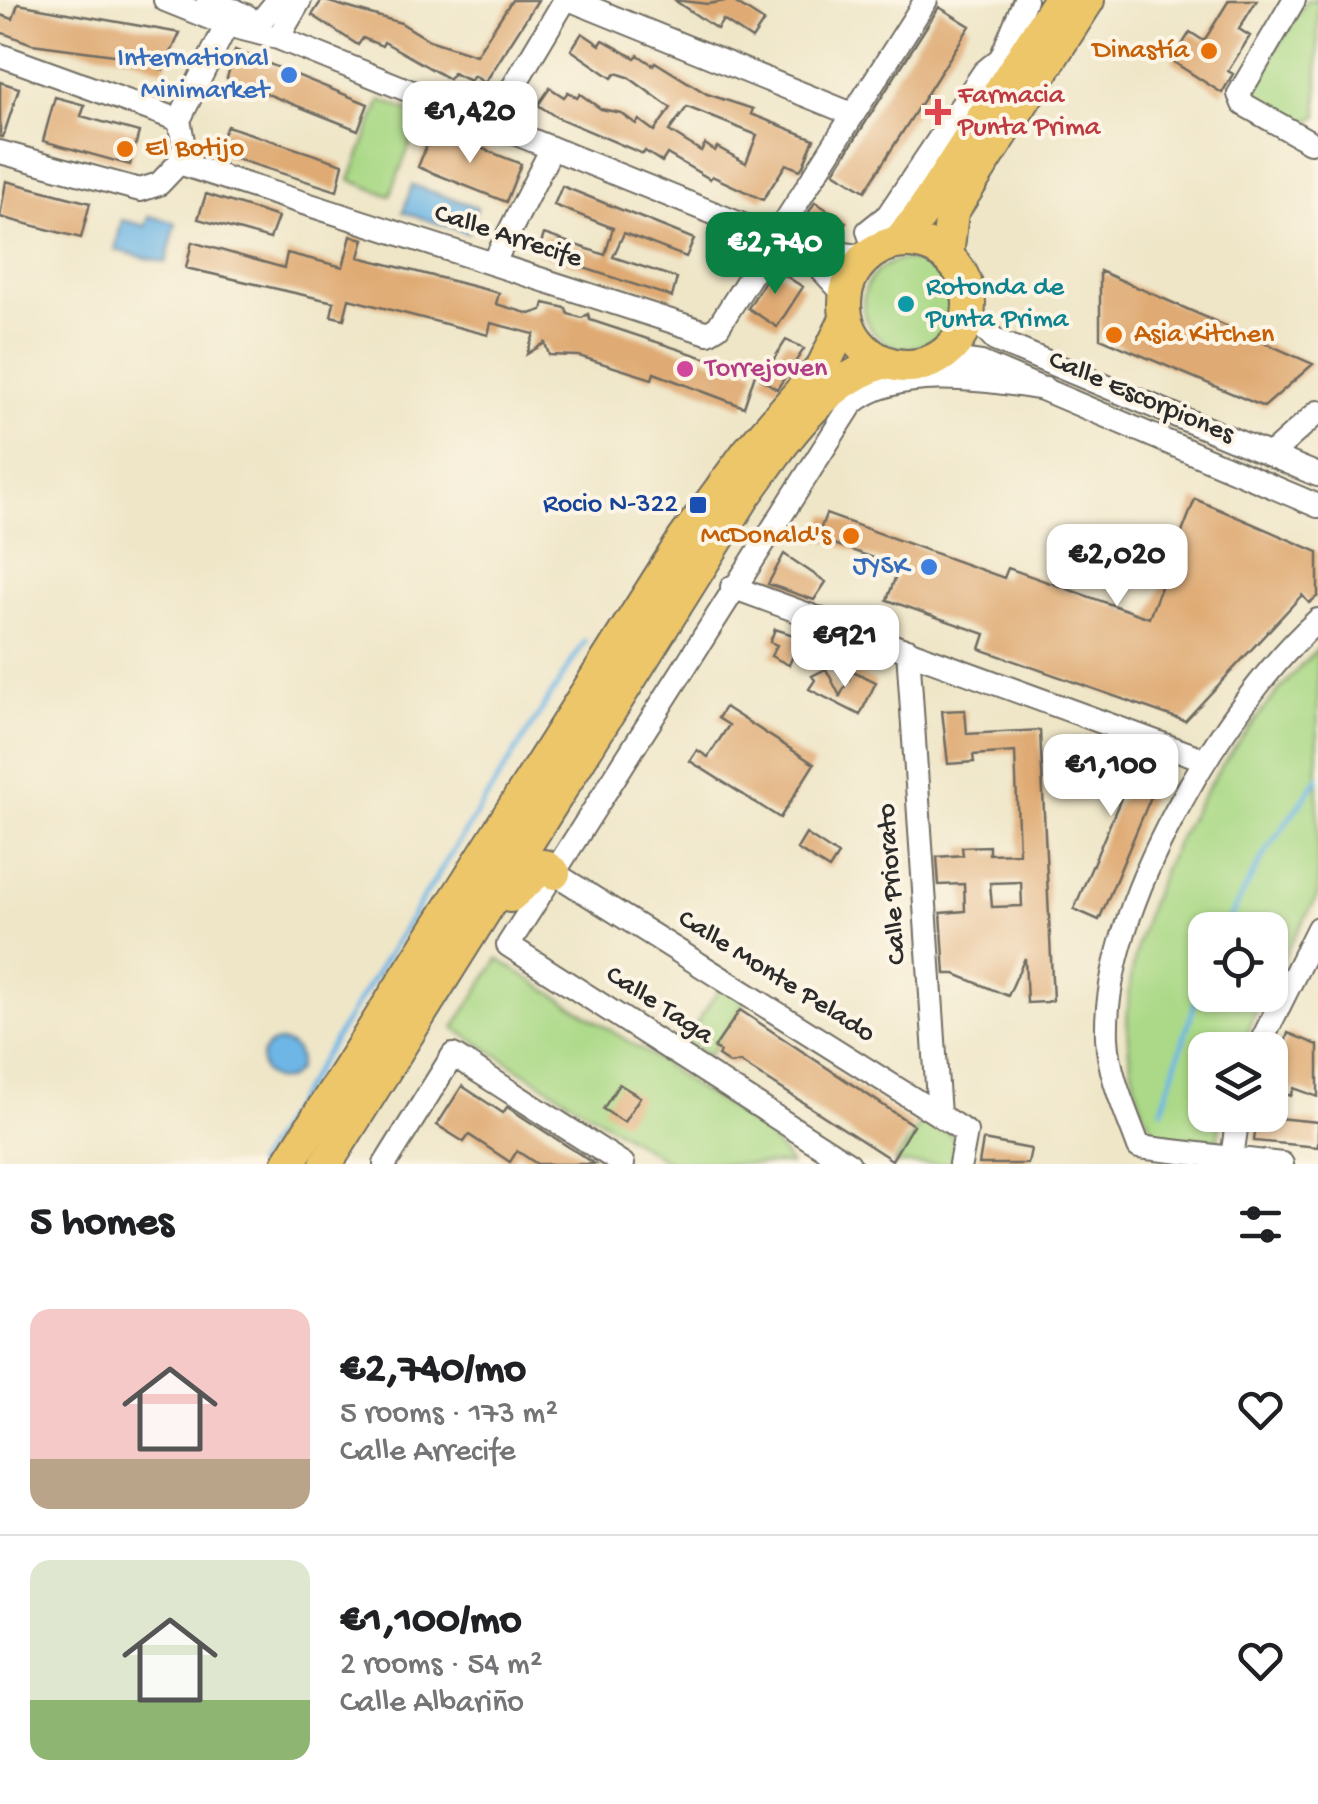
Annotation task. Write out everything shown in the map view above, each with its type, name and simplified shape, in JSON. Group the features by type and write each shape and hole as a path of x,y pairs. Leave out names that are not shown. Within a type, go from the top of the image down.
{"highway":[{"path":"288,1164 684,539 748,452 823,366 846,307 849,281 879,250 920,218 1081,2"},
{"path":"947,257 952,212 1081,2"},
{"path":"846,307 857,341 886,362 913,366 938,358 958,338 968,312 966,286 947,257 924,244 879,250"},
{"path":"326,1164 745,495 826,396 855,374 886,362"},
{"path":"458,956 534,871 544,866 554,873"}],"street":[{"path":"165,0 260,22 278,38"},
{"path":"208,0 231,18 278,38 800,248 879,250"},
{"path":"260,22 278,0"},
{"path":"278,38 300,0"},
{"path":"491,124 568,0 852,114"},
{"path":"772,236 926,0"},
{"path":"879,250 868,231 888,215 984,72 997,64 1025,0"},
{"path":"1294,0 1238,94 1243,104 1315,140"},
{"path":"0,152 140,190 159,184 179,163 184,146 179,120 231,18"},
{"path":"0,56 179,120"},
{"path":"493,264 552,148"},
{"name":"Calle Arrecife","path":"179,163 708,332 718,326 772,236"},
{"path":"800,248 846,307"},
{"name":"Calle Escorpiones","path":"968,312 995,340 1318,475"},
{"name":"Calle Escorpiones","path":"938,358 981,363 1318,506"},
{"path":"554,873 844,412 860,396 882,388 952,377 1045,390"},
{"path":"1270,455 1318,412"},
{"path":"732,587 1203,760"},
{"path":"1282,1164 1133,1155 1110,1062 1111,987 1144,882 1203,760 1264,674 1318,620"},
{"name":"Calle Priorato","path":"908,650 938,1114"},
{"name":"Calle Monte Pelado","path":"554,873 966,1132 960,1164"},
{"name":"Calle Taga","path":"554,873 508,945 849,1164"},
{"path":"1266,1032 1318,928"},
{"path":"385,1164 453,1056 623,1164"},
{"path":"1232,1158 1236,1132"}],"green space":[{"path":"1307,0 1318,0 1318,116 1301,125 1256,98 1251,87"},
{"path":"381,100 421,116 390,196 350,180"},
{"path":"907,260 932,267 944,279 951,304 944,329 932,341 907,348 882,341 870,329 863,304 870,279 882,267"},
{"path":"1318,648 1318,895 1288,949 1288,912 1188,912 1188,1012 1256,1012 1247,1032 1188,1032 1188,1132 1219,1132 1218,1140 1157,1137 1133,1076 1128,1010 1138,943 1161,876 1194,811 1275,695"},
{"path":"498,959 749,1122 779,1148 790,1164 671,1164 454,1028"},
{"path":"721,986 745,1002 709,1056 685,1041"},
{"path":"924,1118 955,1138 953,1164 894,1164"}],"water":[{"path":"412,185 477,207 468,233 403,212"},
{"path":"149,216 176,223 166,263 115,250 122,220 146,226"},
{"path":"280,1042 294,1047 299,1061 294,1075 280,1080 266,1075 261,1061 266,1047"}],"building":[{"path":"322,0 401,23 429,40 476,55 512,0 538,0 485,83 474,76 470,81 453,73 449,79 384,42 382,46 363,38 358,45 312,15"},
{"path":"674,0 708,4 731,0 764,21 752,39 723,20 717,29"},
{"name":"Dinastía","path":"1229,0 1257,0 1239,29 1250,36 1228,71 1233,74 1222,93 1172,61 1190,32 1204,41"},
{"path":"18,4 180,33 163,70 129,57 32,44 0,32 0,15 13,19"},
{"path":"939,7 970,26 865,191 834,172"},
{"path":"582,33 600,45 603,40 635,58 638,55 653,65 655,62 707,94 753,109 751,114 814,139 803,166 800,170 786,164 763,200 712,176 710,179 667,154 662,162 645,151 643,154 556,117 538,105 550,88 564,97 568,92 577,98 580,94 601,109 621,113 636,124 639,120 654,131 671,108 628,77 616,73 612,78 571,50","holes":["687,107 757,135 746,163 717,147 715,151 705,144 701,151 669,131"]},
{"path":"235,50 368,104 358,130 227,78"},
{"path":"0,82 19,88 3,137 0,137"},
{"path":"55,97 85,105 81,116 139,132 130,165 43,141"},
{"path":"227,126 343,164 337,191 215,152"},
{"path":"433,129 521,164 506,202 418,167"},
{"path":"6,181 90,203 81,238 0,217"},
{"path":"562,186 694,239 686,257 624,233 613,257 677,278 672,297 538,253 544,234 605,255 613,228 554,205"},
{"path":"206,194 278,217 270,239 198,219"},
{"path":"815,202 846,222 837,236 806,217"},
{"path":"351,236 364,239 359,257 499,293 496,304 530,314 542,310 544,303 566,308 568,314 582,318 588,314 590,320 741,370 742,366 756,371 744,407 654,373 652,379 579,356 549,355 545,343 527,354 534,334 491,323 488,335 349,299 344,319 331,316 334,302 186,268 192,242 284,268 287,253 343,267"},
{"path":"773,268 803,287 777,327 748,308"},
{"path":"1100,271 1313,364 1264,407 1100,338"},
{"path":"786,340 804,349 777,389 761,379"},
{"path":"1195,499 1318,552 1318,596 1309,603 1302,595 1185,721 980,649 985,634 887,600 899,567 817,538 826,514 1004,578 1008,568 1149,618"},
{"path":"784,554 826,582 814,600 768,584"},
{"path":"775,629 830,647 825,660 797,646 789,665 771,656 777,645 770,642"},
{"path":"826,669 840,696 853,671 876,682 860,715 809,689 815,680 812,676"},
{"path":"725,707 814,764 780,818 690,761 697,750 708,757 729,725 718,718"},
{"path":"965,710 967,734 1040,730 1053,1000 1027,1003 1025,958 1008,996 955,974 945,974 941,913 965,911 964,884 939,885 937,857 963,855 962,847 989,846 989,854 1019,853 1015,752 973,755 974,762 948,764 942,711","holes":["1021,882 1022,906 992,907 990,883"]},
{"path":"1072,745 1161,773 1099,920 1074,909 1124,791 1058,769"},
{"path":"806,834 838,855 829,869 797,849"},
{"path":"740,1010 913,1125 892,1160 740,1062 730,1064 718,1056 720,1052 714,1048"},
{"path":"1288,1033 1318,1045 1318,1097 1294,1088 1291,1096"},
{"path":"619,1084 640,1097 624,1122 603,1109"},
{"path":"462,1086 503,1113 507,1107 595,1164 537,1164 517,1151 510,1162 469,1135 464,1142 437,1125"},
{"path":"1288,1119 1318,1122 1318,1147 1254,1141 1255,1132 1288,1132"},
{"path":"983,1140 1031,1149 1028,1164 979,1164"}],"waterway":[{"path":"256,1164 585,641"},
{"path":"1233,912 1265,853 1318,778"},
{"path":"448,1000 468,969"},
{"path":"1162,1109 1192,1012"}],"place":[{"name":"Dinastía","path":"1209,51"},
{"name":"International Minimarket","path":"289,75"},
{"name":"Farmacia Punta Prima","path":"938,112"},
{"name":"El Botijo","path":"125,149"},
{"name":"Rotonda de Punta Prima","path":"906,304"},
{"name":"Asia Kitchen","path":"1114,335"},
{"name":"Torrejoven","path":"685,369"},
{"name":"Rocio N-322","path":"698,505"},
{"name":"McDonald's","path":"851,536"},
{"name":"JYSK","path":"929,567"}]}
